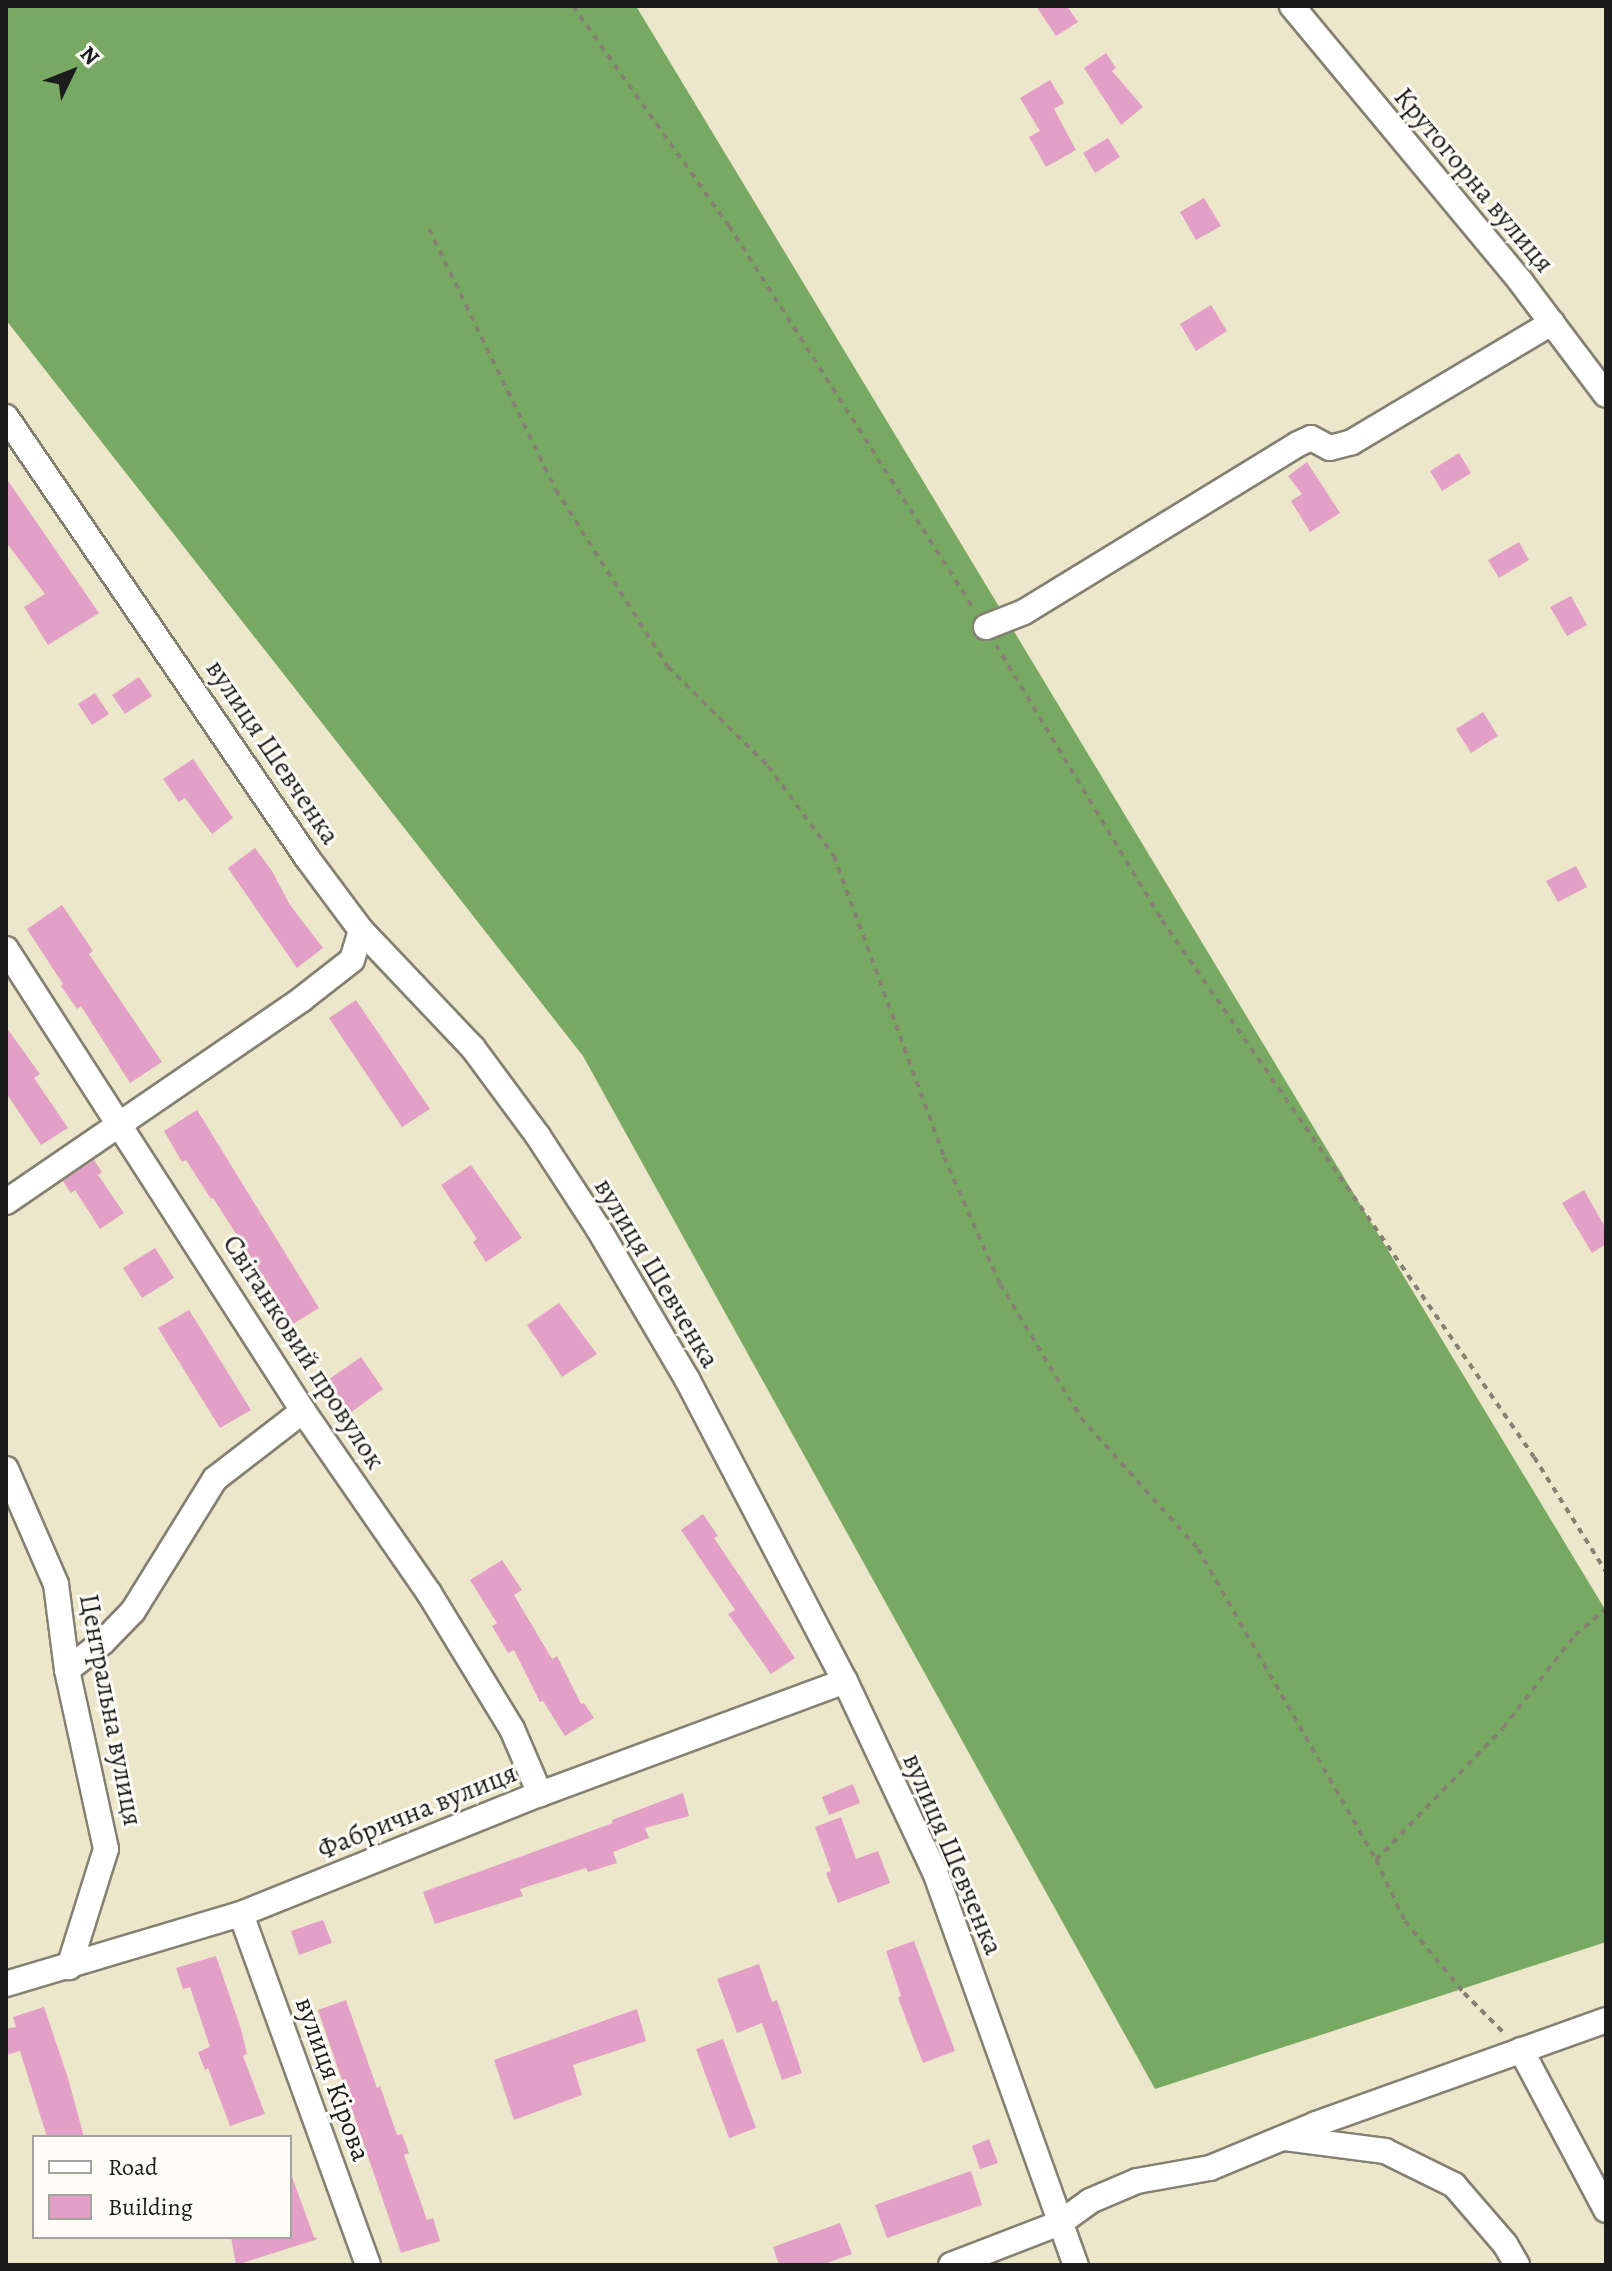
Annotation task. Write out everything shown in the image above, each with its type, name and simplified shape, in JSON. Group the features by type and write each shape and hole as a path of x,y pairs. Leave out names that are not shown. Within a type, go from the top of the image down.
{"street":[{"name":"Крутогорна вулиця","path":"1292,6 1552,323 1606,395"},
{"path":"986,627 1024,612 1298,444 1311,438 1330,448 1352,442 1552,323"},
{"name":"вулиця Шевченка","path":"6,417 308,859 361,930 473,1048 538,1136 598,1228 687,1379 845,1681 935,1872 1076,2265"},
{"path":"6,1202 302,999 352,960 361,930"},
{"name":"Світанковий провулок","path":"6,949 121,1123 303,1411 429,1593 512,1729 540,1794"},
{"path":"67,1670 103,1642 133,1611 215,1479 303,1411"},
{"name":"Центральна вулиця","path":"6,1469 56,1584 67,1670 106,1849 69,1967"},
{"name":"Фабрична вулиця","path":"6,1984 241,1914 540,1794 845,1681"},
{"name":"вулиця Кірова","path":"241,1914 368,2265"},
{"path":"951,2265 1060,2223 1090,2201 1137,2181 1210,2168 1282,2138 1606,2020"},
{"path":"1521,2050 1606,2210"},
{"path":"1282,2138 1385,2151 1454,2185 1505,2244 1517,2265"}],"path":[{"path":"573,6 729,226 986,627 1162,920 1534,1457 1606,1572"},
{"path":"429,229 556,490 668,667 768,766 834,856 944,1157 1000,1284 1081,1418 1198,1549 1376,1860 1405,1921 1464,1993 1521,2050"},
{"path":"1376,1860 1503,1728 1575,1635 1606,1609"}],"green space":[{"path":"6,6 636,6 1606,1611 1606,1942 1155,2089 583,1056 6,320"}],"building":[{"path":"1036,6 1067,6 1078,22 1056,36"},
{"path":"1106,53 1116,68 1112,71 1143,107 1121,125 1084,68"},
{"path":"1050,80 1064,103 1054,109 1076,150 1046,167 1029,137 1040,131 1020,98"},
{"path":"1108,138 1120,157 1095,173 1083,153"},
{"path":"1204,198 1221,226 1196,240 1180,212"},
{"path":"1211,305 1227,331 1196,351 1180,324"},
{"path":"1459,453 1471,473 1442,491 1430,471"},
{"path":"1307,462 1340,513 1310,532 1291,501 1302,494 1288,476"},
{"path":"6,478 99,613 48,645 24,607 45,594 6,542"},
{"path":"1519,542 1529,560 1499,578 1488,560"},
{"path":"1571,596 1587,625 1567,636 1550,607"},
{"path":"139,677 152,696 125,714 112,695"},
{"path":"95,693 109,714 92,725 78,704"},
{"path":"1483,712 1498,736 1471,753 1456,729"},
{"path":"193,759 233,818 212,834 185,798 179,802 163,779"},
{"path":"255,848 272,871 290,905 323,948 297,968 228,868"},
{"path":"1576,866 1587,887 1558,902 1546,881"},
{"path":"62,905 93,951 89,954 162,1062 130,1083 81,1006 77,1009 61,986 63,984 27,929"},
{"path":"356,1000 430,1109 402,1127 329,1018"},
{"path":"6,1027 40,1074 34,1078 68,1128 41,1145 6,1093"},
{"path":"197,1110 319,1308 293,1324 263,1275 260,1277 251,1262 253,1260 213,1198 186,1160 182,1162 164,1131"},
{"path":"94,1160 102,1172 98,1175 124,1213 100,1229 75,1190 71,1193 63,1181"},
{"path":"471,1165 522,1238 486,1262 473,1242 477,1239 441,1185"},
{"path":"1584,1190 1606,1229 1606,1244 1592,1253 1562,1203"},
{"path":"155,1248 174,1278 142,1298 123,1268"},
{"path":"559,1303 597,1354 562,1377 527,1325"},
{"path":"189,1310 251,1410 220,1428 158,1328"},
{"path":"361,1357 383,1389 350,1413 328,1380"},
{"path":"703,1514 718,1536 714,1538 795,1658 771,1674 728,1614 735,1610 681,1530"},
{"path":"502,1560 522,1590 514,1595 552,1659 557,1656 581,1704 584,1703 594,1718 565,1736 543,1701 540,1702 514,1650 508,1653 492,1626 497,1623 470,1580"},
{"path":"853,1784 860,1803 829,1815 822,1797"},
{"path":"683,1793 689,1816 645,1828 649,1838 613,1852 617,1863 588,1872 586,1868 520,1889 523,1896 435,1924 423,1892 613,1823 612,1820"},
{"path":"841,1817 856,1859 878,1851 890,1883 838,1903 826,1873 831,1871 815,1827"},
{"path":"323,1920 332,1943 299,1955 291,1931"},
{"path":"914,1941 955,2051 923,2063 898,1998 901,1996 886,1951"},
{"path":"216,1956 241,2029 247,2054 243,2056 265,2114 230,2126 208,2068 205,2070 198,2052 210,2047 190,1987 183,1989 176,1968"},
{"path":"759,1964 772,2002 777,2000 802,2073 782,2080 762,2023 737,2033 717,1979"},
{"path":"346,2000 377,2088 380,2086 397,2135 402,2134 409,2153 404,2155 427,2220 433,2218 440,2241 401,2253 318,2010"},
{"path":"44,2007 83,2135 46,2135 20,2051 6,2055 6,2029 16,2027 13,2017"},
{"path":"637,2009 646,2041 573,2065 582,2095 514,2120 494,2060"},
{"path":"723,2039 756,2128 729,2138 696,2049"},
{"path":"989,2139 998,2163 980,2169 972,2146"},
{"path":"971,2171 982,2205 887,2238 875,2205"},
{"path":"292,2177 314,2237 318,2239 236,2265 231,2239 292,2239"},
{"path":"840,2223 852,2254 821,2265 779,2265 773,2247"}]}
